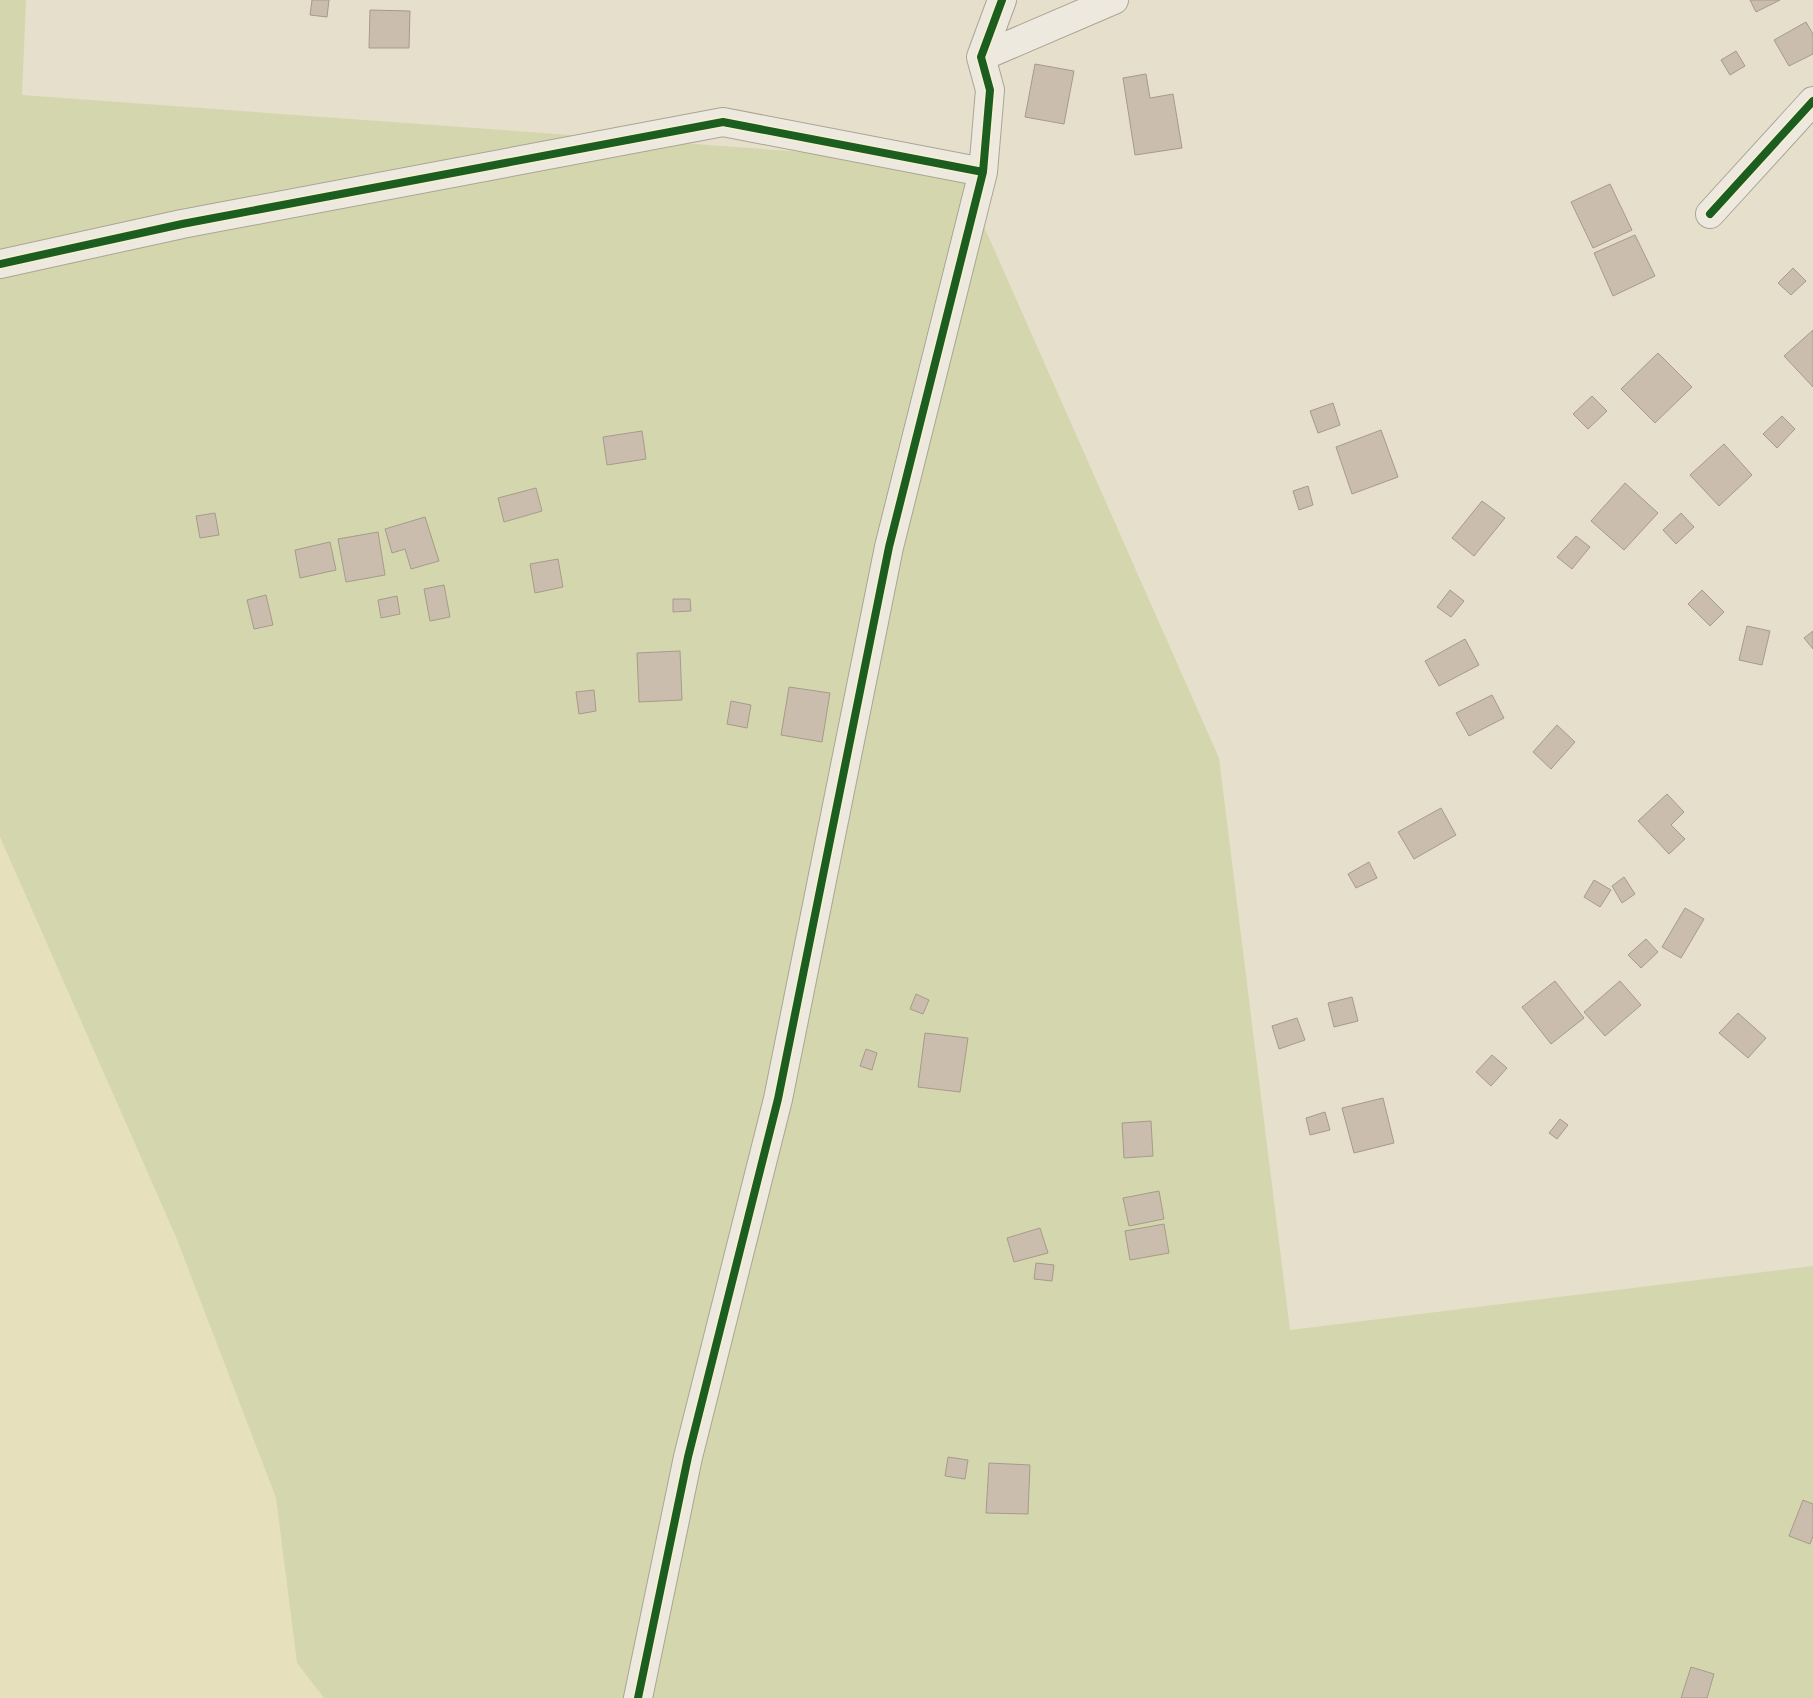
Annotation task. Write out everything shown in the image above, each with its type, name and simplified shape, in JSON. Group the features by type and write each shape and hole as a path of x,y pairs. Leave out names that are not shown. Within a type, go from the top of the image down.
{"street":[{"path":"638,1698 688,1457 778,1100 889,547 983,172 990,90 981,57 1002,0"},
{"path":"981,57 1114,0"},
{"path":"1710,214 1813,101"},
{"path":"0,264 182,224 723,122 983,172"}],"shaded area":[{"path":"0,837 176,1237 276,1498 297,1663 324,1698 0,1698"}],"green space":[{"path":"0,0 26,0 22,95 956,163 1219,758 1290,1330 1813,1266 1813,1698 324,1698 297,1663 276,1498 176,1237 0,837"}],"building":[{"path":"312,0 329,0 327,17 310,15"},
{"path":"1750,0 1780,0 1756,12"},
{"path":"370,10 410,11 409,48 369,48"},
{"path":"1806,22 1813,34 1813,54 1789,66 1774,40"},
{"path":"1736,51 1745,66 1730,75 1721,60"},
{"path":"1035,64 1074,71 1064,124 1025,117"},
{"path":"1146,74 1150,98 1173,94 1182,148 1135,155 1123,78"},
{"path":"1610,184 1632,230 1593,248 1571,202"},
{"path":"1635,235 1655,276 1613,296 1594,253"},
{"path":"1793,268 1806,281 1791,295 1778,283"},
{"path":"1813,330 1813,387 1784,356"},
{"path":"1658,353 1692,387 1655,423 1621,389"},
{"path":"1592,396 1607,411 1588,429 1573,414"},
{"path":"1333,403 1340,425 1318,433 1310,411"},
{"path":"1782,416 1795,429 1777,448 1763,434"},
{"path":"1381,430 1398,477 1352,494 1336,447"},
{"path":"642,431 646,459 607,465 603,437"},
{"path":"1724,444 1752,475 1719,506 1690,475"},
{"path":"1625,483 1658,513 1624,550 1591,521"},
{"path":"1308,486 1313,505 1299,510 1293,491"},
{"path":"536,488 542,511 504,522 498,498"},
{"path":"1482,501 1505,518 1474,556 1452,538"},
{"path":"215,513 219,535 200,538 196,516"},
{"path":"1681,513 1694,527 1676,544 1663,530"},
{"path":"425,517 439,561 411,569 405,549 392,553 385,529"},
{"path":"378,532 385,575 346,582 338,539"},
{"path":"1576,536 1590,547 1572,569 1557,557"},
{"path":"330,542 336,570 300,578 295,550"},
{"path":"558,559 563,587 535,593 530,564"},
{"path":"444,585 450,617 430,621 424,589"},
{"path":"1450,590 1464,601 1451,617 1437,607"},
{"path":"1702,590 1724,612 1710,626 1688,604"},
{"path":"266,595 273,625 254,629 247,600"},
{"path":"397,596 400,614 381,618 378,600"},
{"path":"673,599 690,599 691,611 673,612"},
{"path":"1747,626 1770,631 1762,665 1739,660"},
{"path":"1813,631 1813,649 1804,638"},
{"path":"1465,639 1479,665 1439,686 1425,661"},
{"path":"680,651 682,700 639,702 637,653"},
{"path":"789,687 830,693 822,742 781,735"},
{"path":"594,690 596,711 579,714 576,692"},
{"path":"1492,695 1504,718 1469,736 1456,713"},
{"path":"731,701 751,705 747,728 727,724"},
{"path":"1557,725 1575,742 1551,769 1533,752"},
{"path":"1667,794 1684,812 1671,825 1685,839 1669,854 1638,821"},
{"path":"1441,808 1456,835 1414,859 1398,832"},
{"path":"1369,862 1377,878 1356,888 1348,874"},
{"path":"1624,877 1635,894 1622,903 1612,886"},
{"path":"1594,880 1611,890 1600,907 1584,897"},
{"path":"1685,908 1704,919 1681,958 1662,947"},
{"path":"1646,939 1658,952 1641,968 1628,955"},
{"path":"1555,981 1584,1018 1551,1044 1522,1007"},
{"path":"1620,981 1641,1005 1605,1036 1584,1012"},
{"path":"916,994 929,1000 923,1014 910,1009"},
{"path":"1352,997 1358,1021 1334,1027 1328,1003"},
{"path":"1738,1013 1766,1038 1748,1058 1719,1033"},
{"path":"1297,1018 1305,1040 1279,1049 1272,1026"},
{"path":"925,1033 968,1038 960,1092 918,1087"},
{"path":"866,1049 877,1053 872,1070 860,1066"},
{"path":"1492,1055 1507,1068 1491,1086 1476,1072"},
{"path":"1383,1098 1394,1143 1354,1153 1342,1108"},
{"path":"1325,1112 1330,1130 1310,1135 1306,1118"},
{"path":"1560,1119 1568,1125 1557,1139 1549,1133"},
{"path":"1151,1121 1153,1156 1124,1158 1122,1123"},
{"path":"1159,1191 1164,1219 1129,1226 1123,1198"},
{"path":"1164,1224 1169,1253 1130,1260 1125,1231"},
{"path":"1040,1228 1048,1253 1014,1262 1007,1238"},
{"path":"1036,1263 1054,1265 1052,1281 1034,1279"},
{"path":"948,1457 968,1460 965,1479 945,1476"},
{"path":"989,1463 1030,1465 1028,1514 986,1513"},
{"path":"1803,1500 1813,1504 1813,1536 1810,1544 1789,1536"},
{"path":"1691,1667 1714,1674 1707,1698 1681,1698"}],"cycle path":[{"path":"638,1698 688,1457 778,1099 889,547 983,172 990,90 981,57 1002,0"},
{"path":"1710,214 1813,101"},
{"path":"0,264 182,224 723,122 983,172"}]}
